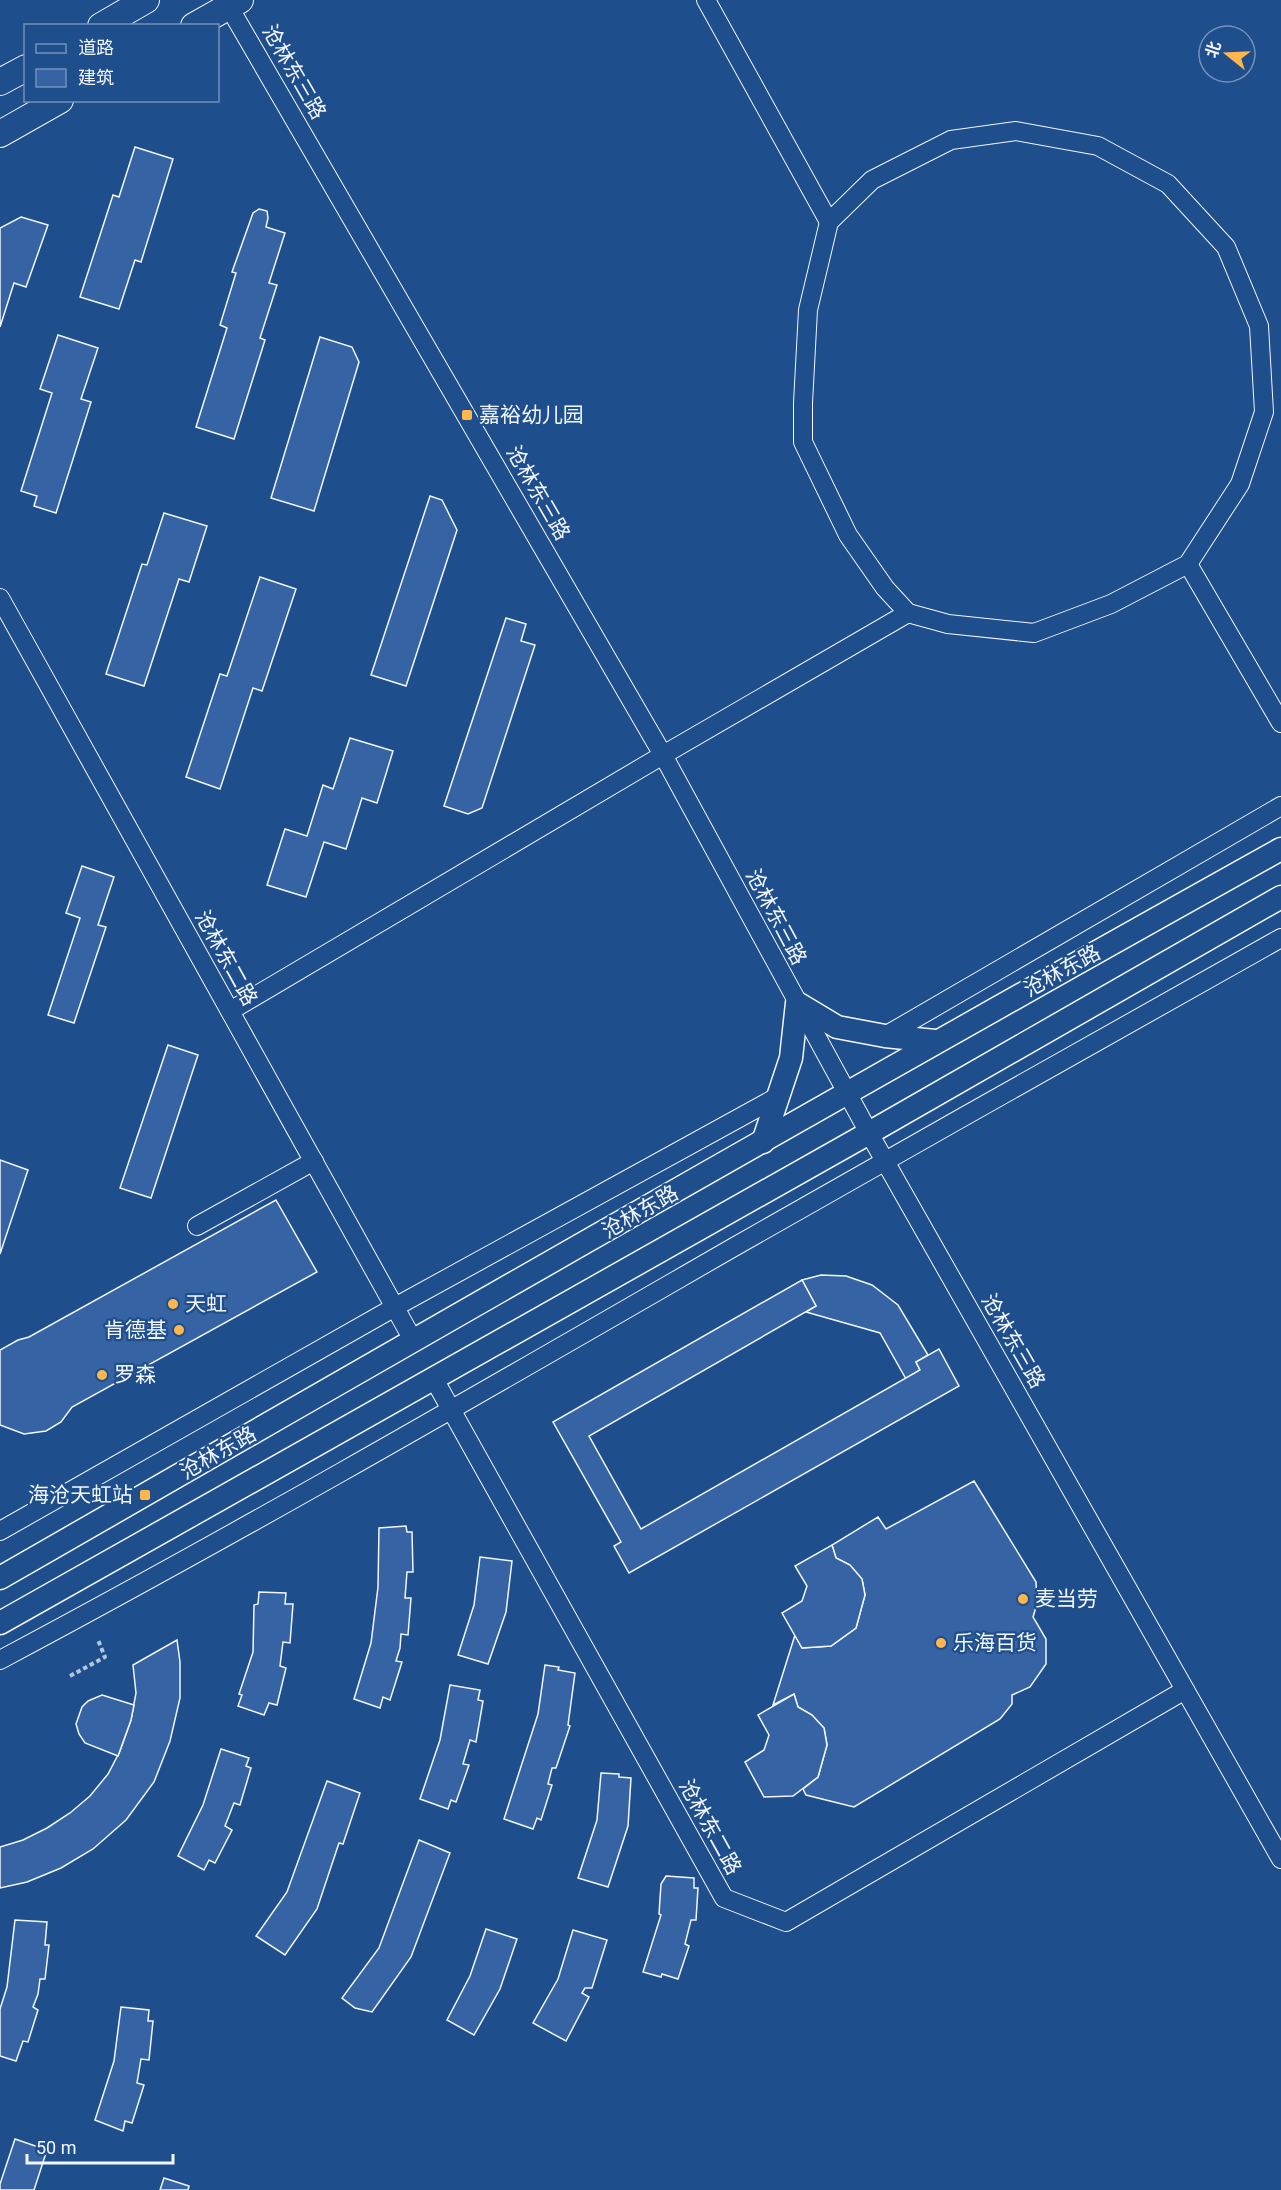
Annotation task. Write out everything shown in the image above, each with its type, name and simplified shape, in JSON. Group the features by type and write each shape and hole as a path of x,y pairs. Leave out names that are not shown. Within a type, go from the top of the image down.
{"main road":[{"path":"105,24 147,0"},
{"path":"197,24 231,2"},
{"path":"0,82 24,69"},
{"path":"0,134 56,102"}],"street":[{"path":"706,0 829,222"},
{"name":"沧林东三路","path":"231,2 663,755 869,1133 1281,1859"},
{"path":"1016,131 1098,147 1167,184 1226,247 1259,326 1264,412 1240,484 1188,564 1111,604 1034,633 948,624 908,613 885,588 848,535 803,442 808,310 829,222 872,180 951,140 1016,131"},
{"path":"1188,564 1281,723"},
{"name":"沧林东二路","path":"0,598 413,1340"},
{"path":"230,1011 908,613"},
{"path":"885,1036 1281,806"},
{"name":"沧林东路","path":"0,1578 413,1340 848,1094 935,1041 1281,849"},
{"name":"沧林东路","path":"0,1623 869,1133 1281,897"},
{"path":"0,1660 123,1595 1281,938"},
{"path":"763,1142 792,1058 797,1004 837,1027 885,1036 935,1041"},
{"path":"0,1531 395,1307 779,1096"},
{"path":"197,1226 314,1161"},
{"name":"沧林东二路","path":"434,1379 723,1898 786,1922 1185,1690"}],"path":[{"path":"70,1676 105,1657 98,1640"}],"building":[{"path":"135,147 173,159 141,262 135,260 119,309 80,297 113,195 119,197"},
{"path":"259,209 267,211 266,227 285,233 269,283 277,285 260,338 265,340 234,439 196,427 227,328 220,325 236,273 232,272 253,213"},
{"path":"21,217 48,225 26,287 14,283 0,327 0,228"},
{"path":"58,335 98,348 81,399 91,402 56,513 34,506 37,496 21,491 52,393 40,389"},
{"path":"320,337 352,347 359,362 314,511 271,498"},
{"path":"430,496 442,500 457,530 406,686 371,675"},
{"path":"164,513 207,526 189,582 179,579 144,686 106,674 142,564 147,565"},
{"path":"260,577 296,589 262,691 253,688 220,789 186,777 220,674 227,676"},
{"path":"506,618 526,624 521,641 535,645 482,808 468,814 444,806"},
{"path":"350,738 393,751 377,803 362,798 346,849 324,842 306,897 267,885 285,829 307,836 323,785 333,789"},
{"path":"82,866 114,877 98,925 106,927 74,1023 48,1015 80,918 66,913"},
{"path":"168,1045 198,1055 151,1198 120,1188"},
{"path":"0,1160 28,1170 0,1254"},
{"name":"天虹","path":"276,1200 317,1272 72,1407 61,1422 46,1431 24,1434 0,1425 0,1350 29,1337"},
{"path":"821,1275 846,1276 872,1285 898,1305 928,1355 916,1362 920,1370 906,1379 880,1333 806,1312 816,1306 802,1280"},
{"path":"802,1280 816,1306 589,1436 641,1529 920,1370 916,1362 939,1349 959,1386 629,1573 614,1546 621,1542 553,1422"},
{"name":"乐海百货","path":"974,1481 1036,1582 1037,1604 1033,1617 1046,1639 1046,1664 1030,1687 1012,1695 1012,1704 1000,1719 854,1807 806,1795 803,1789 818,1777 827,1745 824,1728 812,1715 798,1707 794,1694 773,1705 795,1635 802,1648 831,1646 856,1628 865,1595 862,1579 850,1565 836,1558 832,1545 878,1517 886,1529"},
{"path":"406,1526 407,1532 412,1532 413,1572 407,1572 405,1598 411,1598 408,1635 401,1634 396,1661 402,1662 390,1700 383,1697 380,1708 354,1699 371,1643 378,1587 379,1528"},
{"path":"832,1545 836,1558 850,1565 862,1579 865,1595 856,1628 831,1646 802,1648 782,1613 802,1601 807,1586 795,1566"},
{"path":"480,1557 512,1561 506,1612 488,1664 458,1655 474,1605"},
{"path":"259,1592 286,1593 285,1604 293,1604 290,1643 283,1642 280,1666 286,1668 277,1705 269,1703 264,1715 238,1706 242,1695 239,1694 253,1652 254,1605 258,1604"},
{"path":"177,1640 180,1662 180,1698 170,1741 154,1782 126,1820 93,1849 61,1868 27,1882 0,1888 0,1847 23,1840 47,1828 90,1796 108,1774 120,1751 131,1720 136,1693 133,1665"},
{"path":"545,1665 575,1673 568,1725 570,1726 556,1768 552,1768 548,1784 552,1785 541,1820 537,1818 533,1829 504,1819 538,1714"},
{"path":"450,1685 480,1690 478,1700 483,1701 476,1742 470,1740 463,1764 469,1765 456,1802 451,1800 448,1809 420,1799 440,1740"},
{"path":"794,1694 798,1707 812,1715 824,1728 827,1745 818,1777 793,1796 764,1797 745,1762 764,1750 769,1735 758,1715"},
{"path":"102,1695 134,1705 118,1756 85,1743 76,1724 82,1707 88,1701"},
{"path":"221,1749 249,1758 246,1766 251,1768 240,1805 234,1803 225,1826 232,1830 215,1863 209,1860 204,1870 178,1856 203,1805"},
{"path":"601,1773 619,1774 619,1777 631,1778 628,1826 608,1887 578,1878 597,1820"},
{"path":"327,1781 360,1793 343,1844 339,1843 317,1909 285,1955 256,1936 287,1892"},
{"path":"419,1840 450,1853 411,1957 372,2012 355,2008 342,1998 379,1948"},
{"path":"666,1876 694,1878 694,1888 698,1888 696,1920 691,1920 685,1944 689,1946 678,1979 643,1972 661,1915 659,1914 661,1884"},
{"path":"15,1920 47,1922 45,1945 49,1945 45,1979 40,1979 33,2007 38,2010 28,2042 23,2041 16,2061 0,2056 0,2009 7,1987"},
{"path":"486,1929 517,1939 500,1989 474,2035 447,2020 470,1976"},
{"path":"573,1930 607,1940 592,1988 585,1988 582,1993 589,1997 566,2041 533,2023 558,1979"},
{"path":"121,2007 149,2010 148,2021 153,2021 149,2060 141,2059 137,2083 144,2085 132,2123 125,2121 123,2131 95,2120 114,2061"},
{"path":"15,2139 47,2150 34,2190 0,2190"},
{"path":"164,2178 189,2186 188,2190 160,2190"}],"place":[{"name":"嘉裕幼儿园","path":"467,415"},
{"name":"天虹","path":"173,1304"},
{"name":"肯德基","path":"179,1330"},
{"name":"罗森","path":"102,1375"},
{"name":"海沧天虹站","path":"145,1495"},
{"name":"麦当劳","path":"1023,1599"},
{"name":"乐海百货","path":"941,1643"}]}
